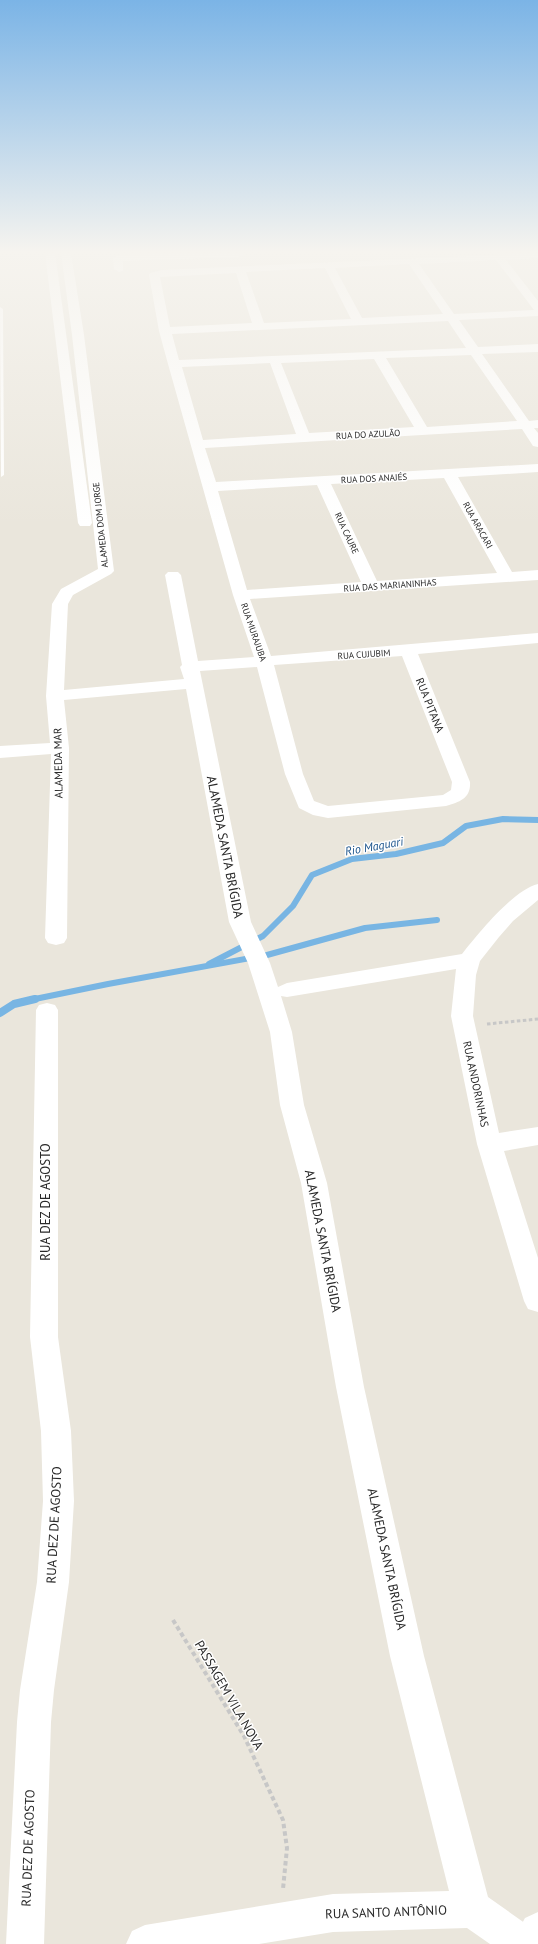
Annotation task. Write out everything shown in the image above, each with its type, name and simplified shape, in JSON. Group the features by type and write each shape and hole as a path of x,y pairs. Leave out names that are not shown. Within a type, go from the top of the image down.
{"street":[{"name":"ALAMEDA DOM JORGE","path":"62,344 86,534"},
{"name":"ALAMEDA DOM JORGE","path":"79,344 106,571 90,572"},
{"name":"RUA MURAJUBA","path":"168,344 241,595 264,661 294,774 306,804 324,811 338,811 446,800 456,796 462,788 452,760"},
{"path":"469,344 532,425 538,443"},
{"path":"174,364 538,348"},
{"path":"377,354 423,431"},
{"path":"274,359 304,438"},
{"name":"RUA DO AZULÃO","path":"197,444 532,425"},
{"name":"RUA DOS ANAJÉS","path":"210,487 538,468"},
{"name":"RUA ARACARI","path":"449,474 507,577"},
{"name":"RUA CAURE","path":"322,481 371,586"},
{"name":"ALAMEDA MAR","path":"56,938 60,748 55,696 60,604 67,592 90,572"},
{"name":"ALAMEDA SANTA BRÍGIDA","path":"173,575 191,675 240,922 259,963 281,1032 292,1105 314,1183 350,1387 407,1656 472,1909"},
{"name":"RUA DAS MARIANINHAS","path":"241,595 538,575"},
{"name":"RUA CUJUBIM","path":"55,696 191,675 264,661 538,638"},
{"name":"RUA PITANA","path":"408,650 452,760"},
{"path":"0,752 60,748"},
{"name":"RUA ANDORINHAS","path":"538,890 506,916 469,960 465,975 462,1016 489,1144 538,1301"},
{"path":"287,990 469,960"},
{"name":"RUA DEZ DE AGOSTO","path":"25,1944 31,1756 39,1675 48,1620 58,1508 58,1461 53,1401 48,1377 44,1337 47,1010"},
{"path":"489,1144 538,1136"},
{"path":"472,1909 523,1944"},
{"name":"RUA SANTO ANTÔNIO","path":"145,1944 333,1913 472,1909"},
{"path":"530,1944 538,1931"}],"lane":[{"path":"0,344 1,475"}],"path":[{"path":"464,1026 538,1019"},
{"name":"PASSAGEM VILA NOVA","path":"173,1620 244,1736 282,1820 287,1848 279,1921"}],"waterway":[{"name":"Rio Maguari","path":"209,964 263,936 293,906 312,875 352,859 396,854 443,843 466,826 503,819 538,820"},
{"path":"30,1000 267,955 365,928 437,920"},
{"path":"0,1013 14,1004 35,999"}]}
